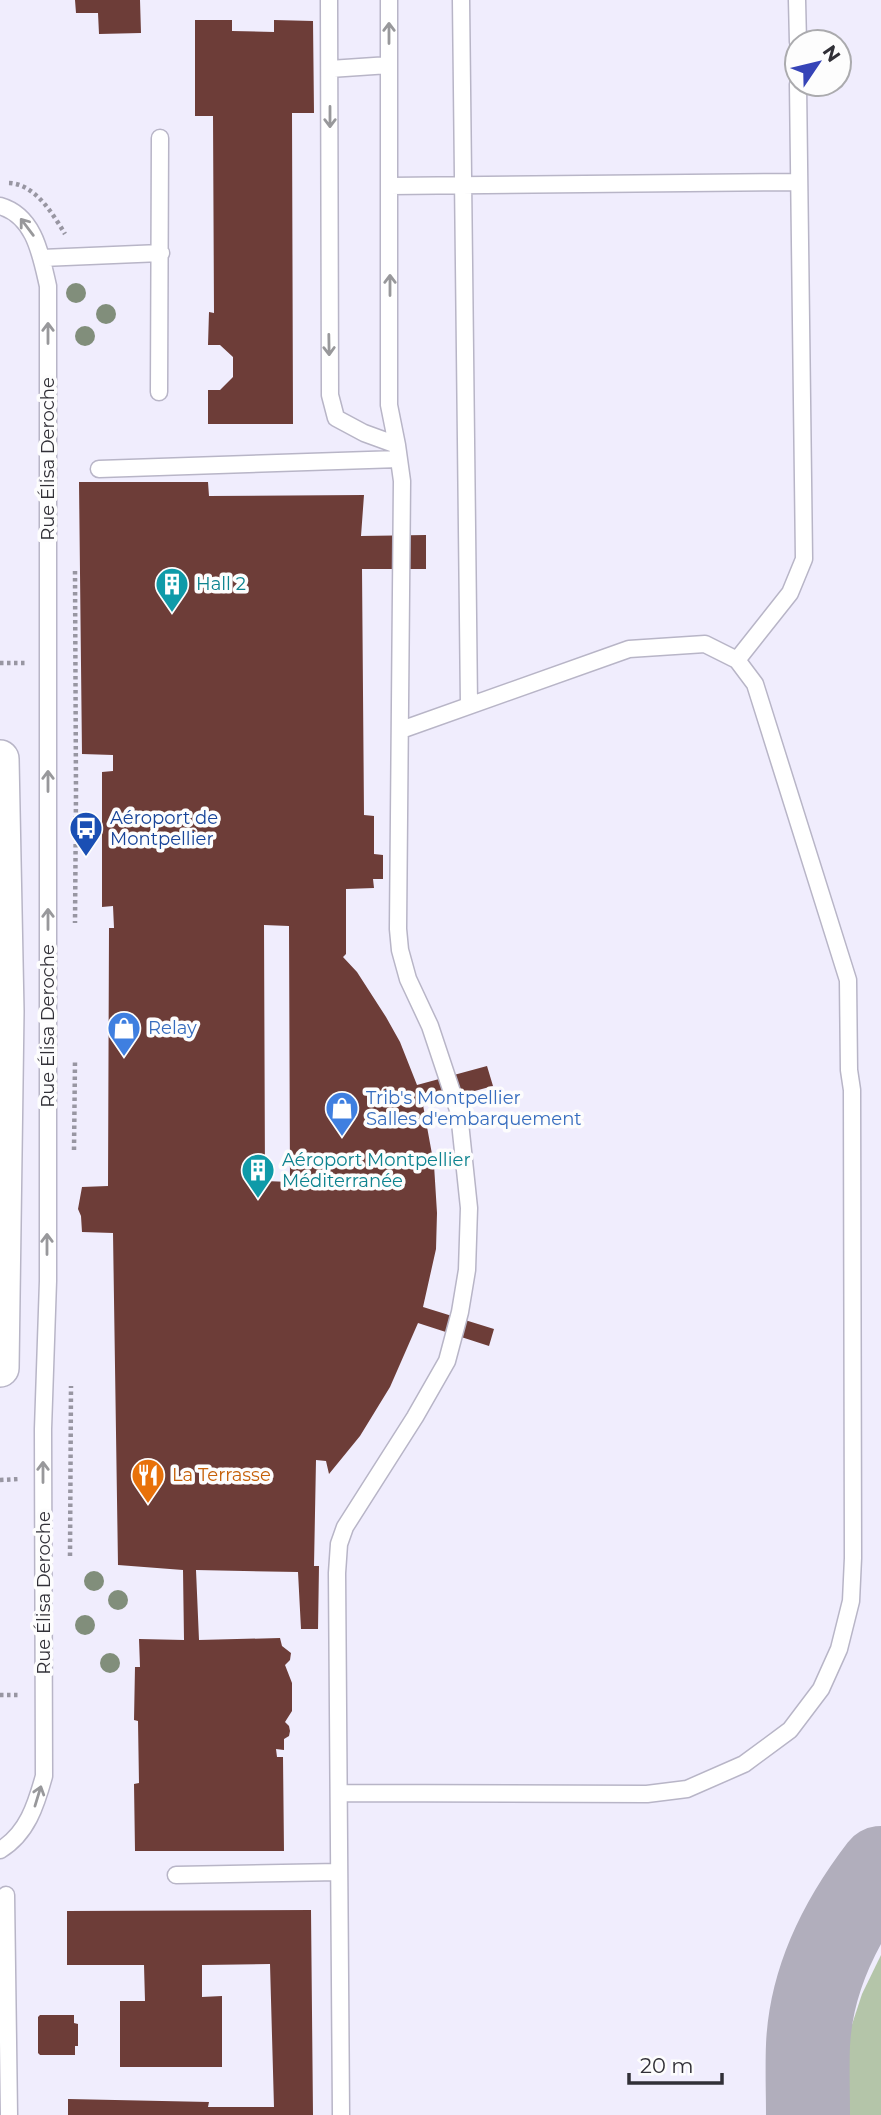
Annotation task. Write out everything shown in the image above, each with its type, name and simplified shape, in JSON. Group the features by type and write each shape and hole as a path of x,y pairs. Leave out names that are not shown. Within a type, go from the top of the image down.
{"street":[{"path":"0,759 5,1024 0,1368"}],"lane":[{"path":"329,0 330,395 336,418 398,452"},
{"path":"341,2115 339,1544 345,1527 447,1361 460,1312 467,1270 469,1208 459,1113 430,1026 408,979 400,950 398,929 402,481 389,405 389,0"},
{"path":"461,0 469,705"},
{"path":"797,0 798,28"},
{"path":"330,69 389,65"},
{"path":"737,660 790,593 804,559 798,98"},
{"path":"159,392 160,138"},
{"path":"390,186 799,182"},
{"name":"Rue Élisa Deroche","path":"0,206 22,218 35,237 48,286 48,1282 43,1429 44,1776 37,1804 27,1824 14,1842 0,1850"},
{"path":"41,258 161,253"},
{"path":"99,469 398,452"},
{"path":"339,1793 647,1794 687,1789 744,1764 790,1730 821,1689 839,1649 851,1601 852,1090 849,1070 848,980 755,684 737,660 705,644 629,649 401,730"},
{"path":"176,1875 339,1872"},
{"path":"6,1895 4,1991 9,2115"}],"green space":[{"path":"881,1955 881,2115 835,2115 843,2052 862,1994"}],"building":[{"path":"75,0 140,0 141,33 99,34 98,13 76,13"},
{"path":"195,20 232,20 232,31 274,32 274,20 313,21 314,113 292,113 293,424 208,424 208,390 220,390 233,377 233,357 220,345 208,345 209,312 214,313 213,116 195,116"},
{"path":"79,482 208,482 209,496 364,495 361,536 426,535 426,569 362,569 364,815 374,816 374,854 383,855 383,879 373,879 374,888 346,889 346,954 343,957 357,972 386,1017 400,1042 417,1085 487,1066 493,1086 423,1105 434,1165 437,1213 436,1249 423,1307 494,1329 489,1346 418,1323 390,1387 360,1436 329,1474 326,1461 316,1460 314,1566 319,1566 318,1629 301,1629 298,1572 196,1570 199,1640 280,1638 282,1646 291,1653 290,1660 285,1665 292,1683 292,1711 285,1722 290,1731 289,1736 284,1739 284,1750 276,1749 277,1757 283,1757 284,1851 135,1851 134,1784 139,1783 138,1721 134,1720 135,1667 140,1667 139,1639 184,1640 183,1570 118,1565 113,1233 82,1232 78,1209 82,1187 108,1186 109,928 114,928 113,906 102,907 102,772 113,771 113,755 82,754","holes":["264,925 289,926 290,1182 265,1181"]},
{"path":"311,1910 313,2115 68,2115 68,2099 209,2102 208,2107 274,2107 270,1964 202,1965 202,1997 222,1996 222,2067 120,2067 120,2001 145,2001 144,1965 67,1965 67,1911"},
{"path":"40,2015 74,2015 74,2023 78,2024 78,2046 75,2046 75,2055 38,2053"}],"taxiway":[{"path":"808,2115 808,2054 815,1996 841,1929 881,1868"}],"place":[{"name":"Hall 2","path":"172,614"},
{"name":"Aéroport de Montpellier","path":"86,858"},
{"name":"Relay","path":"124,1058"},
{"name":"Trib's Montpellier Salles d'embarquement","path":"342,1138"},
{"name":"Aéroport Montpellier Méditerranée","path":"258,1200"},
{"name":"La Terrasse","path":"148,1505"}]}
